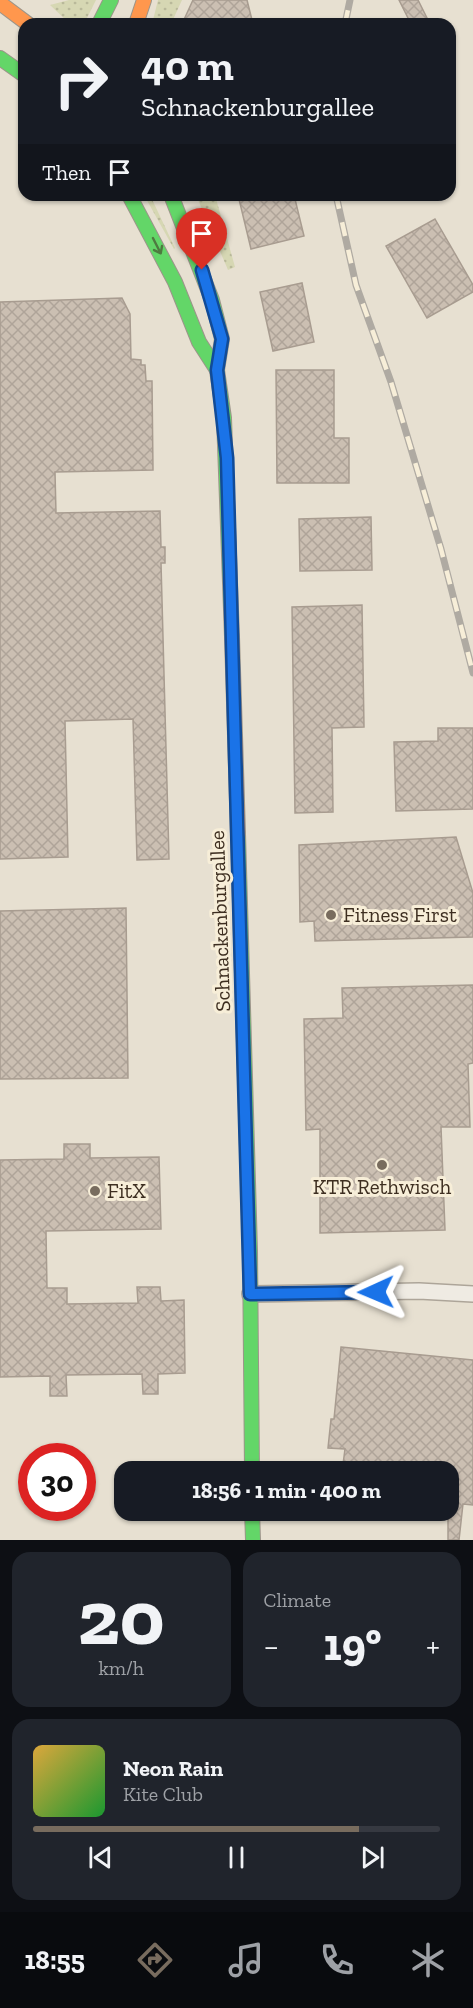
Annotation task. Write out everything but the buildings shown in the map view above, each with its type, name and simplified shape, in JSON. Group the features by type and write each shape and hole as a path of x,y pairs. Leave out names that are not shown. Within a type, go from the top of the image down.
{"main road":[{"path":"102,18 111,0"},
{"path":"139,18 144,0"},
{"path":"0,3 20,18"},
{"path":"0,58 18,71"},
{"name":"Schnackenburgallee","path":"133,201 175,282 199,342 217,370"},
{"name":"Schnackenburgallee","path":"173,201 195,253 222,339 217,370 227,458 250,1294 252,1461"},
{"path":"252,1521 253,1540"}],"street":[{"path":"250,1294 423,1291 473,1294"}],"green space":[{"path":"69,0 96,0 87,18 64,18 50,5"},
{"path":"158,0 182,0 174,18 154,18"},
{"path":"147,201 153,201 174,249"},
{"path":"199,201 217,201 235,267 228,270"}],"railway":[{"path":"346,18 350,0"},
{"path":"337,201 356,285 391,382 441,549 473,673"}],"traffic: fast":[{"path":"102,18 111,0"},
{"path":"0,58 18,71"},
{"path":"132,201 175,282 199,342 217,370"},
{"path":"173,201 212,300 222,339 217,370 224,418 232,637"},
{"path":"238,834 250,1251 252,1461"},
{"path":"252,1521 253,1540"}],"traffic: slow":[{"path":"138,18 144,0"},
{"path":"0,3 20,18"},
{"path":"232,637 238,834"}],"place":[{"name":"Fitness First","path":"331,915"},
{"name":"KTR Rethwisch","path":"382,1165"},
{"name":"FitX","path":"95,1191"}],"route":[{"path":"202,270 222,339 217,370 227,458 250,1294 376,1292"}]}
